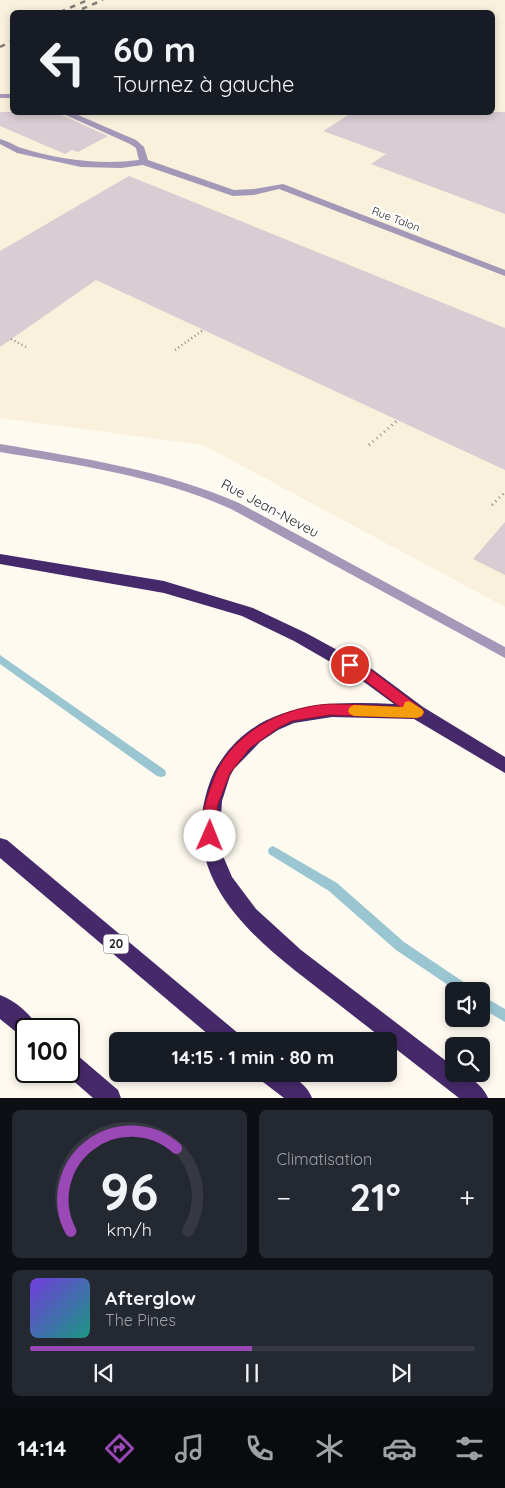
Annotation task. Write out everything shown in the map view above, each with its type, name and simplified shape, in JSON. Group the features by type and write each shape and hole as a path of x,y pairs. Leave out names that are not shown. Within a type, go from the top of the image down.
{"highway":[{"path":"0,559 164,587 226,604 264,620 342,660 366,674 417,712 505,766"},
{"path":"417,712 330,710 308,712 290,716 257,734 234,757 224,770 217,786 209,821 212,851 225,882 235,897 263,929 305,965 476,1098"},
{"name":"20","path":"0,846 221,1032"},
{"path":"0,1005 15,1018"},
{"path":"80,1072 110,1098"},
{"path":"281,1082 300,1098"}],"street":[{"path":"0,142 20,151 81,164 127,165 144,162 140,147 133,142 70,115"},
{"name":"Rue Talon","path":"144,162 233,193 267,190 280,186 505,273"},
{"name":"Rue Jean-Neveu","path":"0,448 136,471 201,490 235,506 505,653"}],"path":[{"path":"175,350 204,330"},
{"path":"11,339 26,347"},
{"path":"369,445 398,420"},
{"path":"492,505 505,492"}],"shaded area":[{"path":"0,0 505,0 505,607 203,445 0,418"}],"building":[{"path":"0,112 10,112 10,115 62,115 108,136 78,152 72,150 65,154 0,126"},
{"path":"495,112 505,112 505,214 371,164 386,154 323,131 348,115 495,115"},
{"path":"129,176 505,328 505,470 96,280 0,347 0,251"},
{"path":"505,522 505,575 473,559"}],"waterway":[{"path":"0,659 161,773"},
{"path":"273,851 333,887 400,946 454,982"},
{"path":"490,1007 505,1016"}],"railway":[{"path":"65,10 88,0"},
{"path":"82,9 103,0"},
{"path":"0,47 10,42"}],"slow traffic":[{"path":"354,711 417,712 409,706"}],"route":[{"path":"210,836 209,821 212,804 224,770 245,744 257,734 290,716 308,712 330,710 417,712 366,674 350,665"}]}
